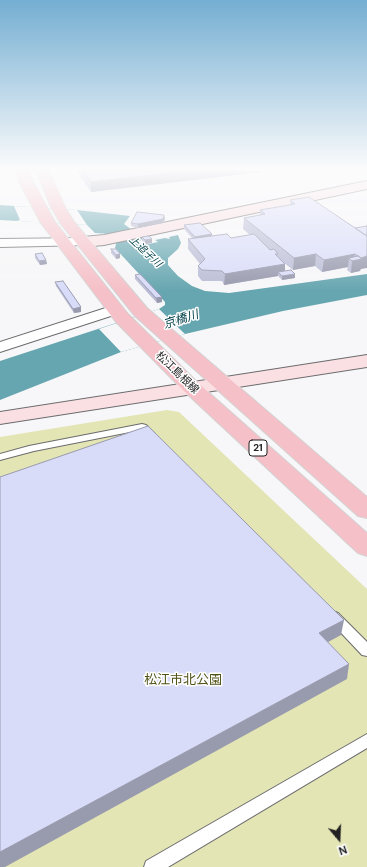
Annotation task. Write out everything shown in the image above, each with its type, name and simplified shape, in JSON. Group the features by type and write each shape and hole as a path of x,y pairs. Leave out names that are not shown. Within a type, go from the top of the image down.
{"main road":[{"name":"松江島根線","path":"41,210 62,243 118,314 151,349 367,547"},
{"name":"松江島根線","path":"60,210 68,224 141,312 174,343 367,510"}],"street":[{"path":"0,243 62,243 104,240 245,210"},
{"path":"0,347 118,314"},
{"path":"0,418 191,387 367,361"}],"lane":[{"path":"0,457 32,448 142,427 159,444"},
{"path":"322,606 367,650"},
{"path":"152,867 367,740"}],"green space":[{"name":"松江市北公園","path":"167,410 179,412 367,589 367,867 0,867 0,437"}],"water":[{"path":"0,210 81,210 130,216 124,224 143,238 139,242 144,245 158,242 155,240 165,238 170,239 169,237 178,235 181,243 178,249 168,258 168,265 178,276 192,286 205,291 229,293 367,274 367,295 283,311 185,334 121,352 0,400 0,361 159,309 165,305 165,302 115,248 116,244 110,234 95,233 87,225 0,220"}],"pier":[{"path":"16,210 77,210 87,225 16,221 20,220"},
{"path":"159,309 185,334 121,352 99,329"}],"building":[{"path":"261,210 329,210 367,236 367,256 361,258 355,254 324,260 316,254 294,258 244,218 265,214"},
{"path":"137,212 164,215 163,219 138,224 131,223"},
{"path":"200,223 212,234 195,237 184,225"},
{"path":"367,226 367,234 365,235 355,228"},
{"path":"227,234 231,238 254,234 270,250 274,249 278,254 275,254 285,264 225,274 222,271 202,270 198,266 205,259 188,239"},
{"path":"149,236 152,239 145,240 142,237"},
{"path":"111,249 116,249 120,254 116,255"},
{"path":"42,253 46,260 39,261 35,254"},
{"path":"358,256 362,259 352,261 349,258"},
{"path":"291,270 295,274 282,276 278,272"},
{"path":"140,274 162,297 156,298 135,275"},
{"path":"63,281 81,307 73,309 55,282"},
{"name":"松江市北公園","path":"148,426 344,620 319,633 349,664 0,852 0,477"}],"water label":[{"name":"上追子川","path":"145,252"},
{"name":"京橋川","path":"181,320"}]}
